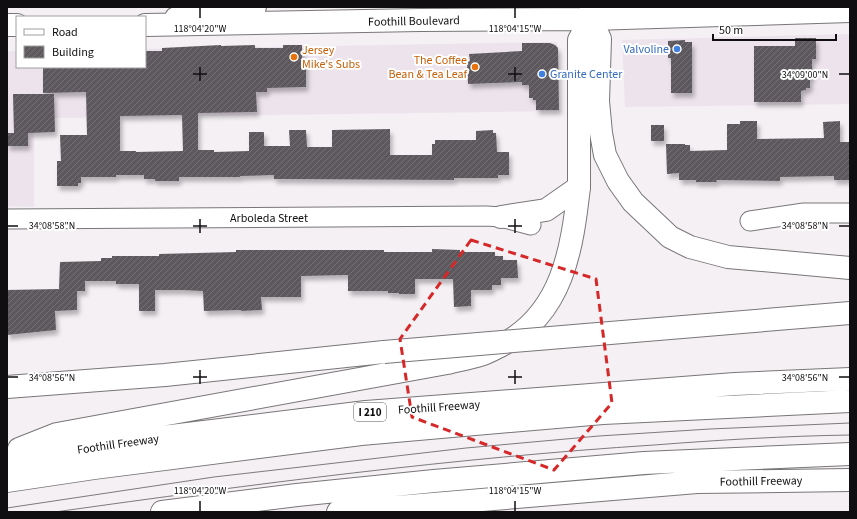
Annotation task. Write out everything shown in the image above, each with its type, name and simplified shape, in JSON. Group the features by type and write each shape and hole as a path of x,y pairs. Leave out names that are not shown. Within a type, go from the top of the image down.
{"main road":[{"path":"153,25 206,8 254,7"},
{"name":"Foothill Boulevard","path":"153,25 420,20 591,13 850,11"},
{"path":"7,454 57,434 447,363 484,354 510,340 530,326 551,298 569,256 579,187 580,40 591,13"},
{"path":"591,13 600,38 598,101 605,155 618,181 642,212 670,236 690,247 711,253 728,257 850,268"},
{"path":"502,217 546,210 579,187"},
{"path":"7,387 165,375 384,352 850,312"},
{"name":"Foothill Freeway","path":"7,459 156,438 366,412 735,384 850,379"},
{"path":"7,481 94,468 361,434 603,413 850,400"},
{"path":"162,512 304,494 637,464 850,454"},
{"name":"Foothill Freeway","path":"338,512 697,482 850,480"}],"street":[{"path":"750,221 804,213 850,213"},
{"name":"Arboleda Street","path":"7,219 502,217 531,225"}],"highlighted area":[{"path":"471,240 596,279 612,403 554,470 412,417 400,339"}],"shaded area":[{"path":"850,34 850,104 625,107 622,40"},
{"path":"557,42 559,111 51,118 34,132 34,207 7,206 7,51 16,51 16,68 146,68 146,49"}],"building":[{"path":"795,38 816,38 816,59 812,59 812,78 810,78 810,88 806,88 806,90 801,91 801,102 754,102 754,46 795,46"},
{"path":"685,40 685,42 692,42 692,93 671,93 671,58 668,58 668,41"},
{"path":"522,43 550,43 558,48 559,110 536,110 536,100 529,98 529,85 522,85 522,82 468,84 467,62 470,61 469,54 522,51"},
{"path":"221,45 255,45 255,48 283,48 283,45 302,45 302,61 306,61 306,87 267,88 267,92 256,92 257,112 198,113 198,150 214,150 214,152 249,151 249,132 264,132 264,146 290,146 289,130 306,130 307,147 332,147 332,130 390,129 390,155 432,155 432,144 435,144 435,140 476,140 476,131 493,130 493,133 496,133 497,152 509,152 509,175 498,175 498,178 454,178 454,180 274,179 274,175 240,177 179,177 179,181 155,181 155,179 144,179 144,175 116,175 116,177 81,177 81,183 78,183 78,186 57,186 57,161 61,161 60,135 87,135 86,92 43,93 43,68 146,68 146,51 162,51 162,48","holes":["182,115 183,151 120,151 120,116"]},
{"path":"13,94 54,94 55,132 28,133 28,146 7,146 7,133 14,133"},
{"path":"740,121 757,121 757,139 824,138 823,122 840,121 840,142 850,142 850,180 834,180 834,176 780,177 780,181 716,180 717,182 696,182 696,180 679,180 679,173 667,174 666,144 690,145 690,151 727,150 727,124 740,124"},
{"path":"651,125 664,125 664,141 651,141"},
{"path":"432,249 460,250 460,252 495,252 495,256 503,256 503,260 517,260 518,278 501,278 501,285 492,285 492,290 471,290 471,306 454,307 453,279 415,279 415,294 399,294 388,293 388,291 348,291 348,275 301,276 301,297 261,297 262,310 241,311 204,311 203,291 155,290 155,311 139,311 139,284 116,284 116,281 85,281 85,291 77,291 77,310 55,311 56,330 7,335 7,290 59,289 60,262 101,261 101,258 112,258 112,256 159,256 159,254 236,252 236,250 384,250 384,252 432,252"}],"tram line":[{"path":"7,508 214,477 466,448 599,436 710,429 850,423"},
{"path":"55,512 279,482 504,457 579,450 727,440 850,435"}],"place":[{"name":"Valvoline","path":"677,49"},
{"name":"Jersey Mike's Subs","path":"294,57"},
{"name":"The Coffee Bean & Tea Leaf","path":"475,67"},
{"name":"Granite Center","path":"542,74"}]}
